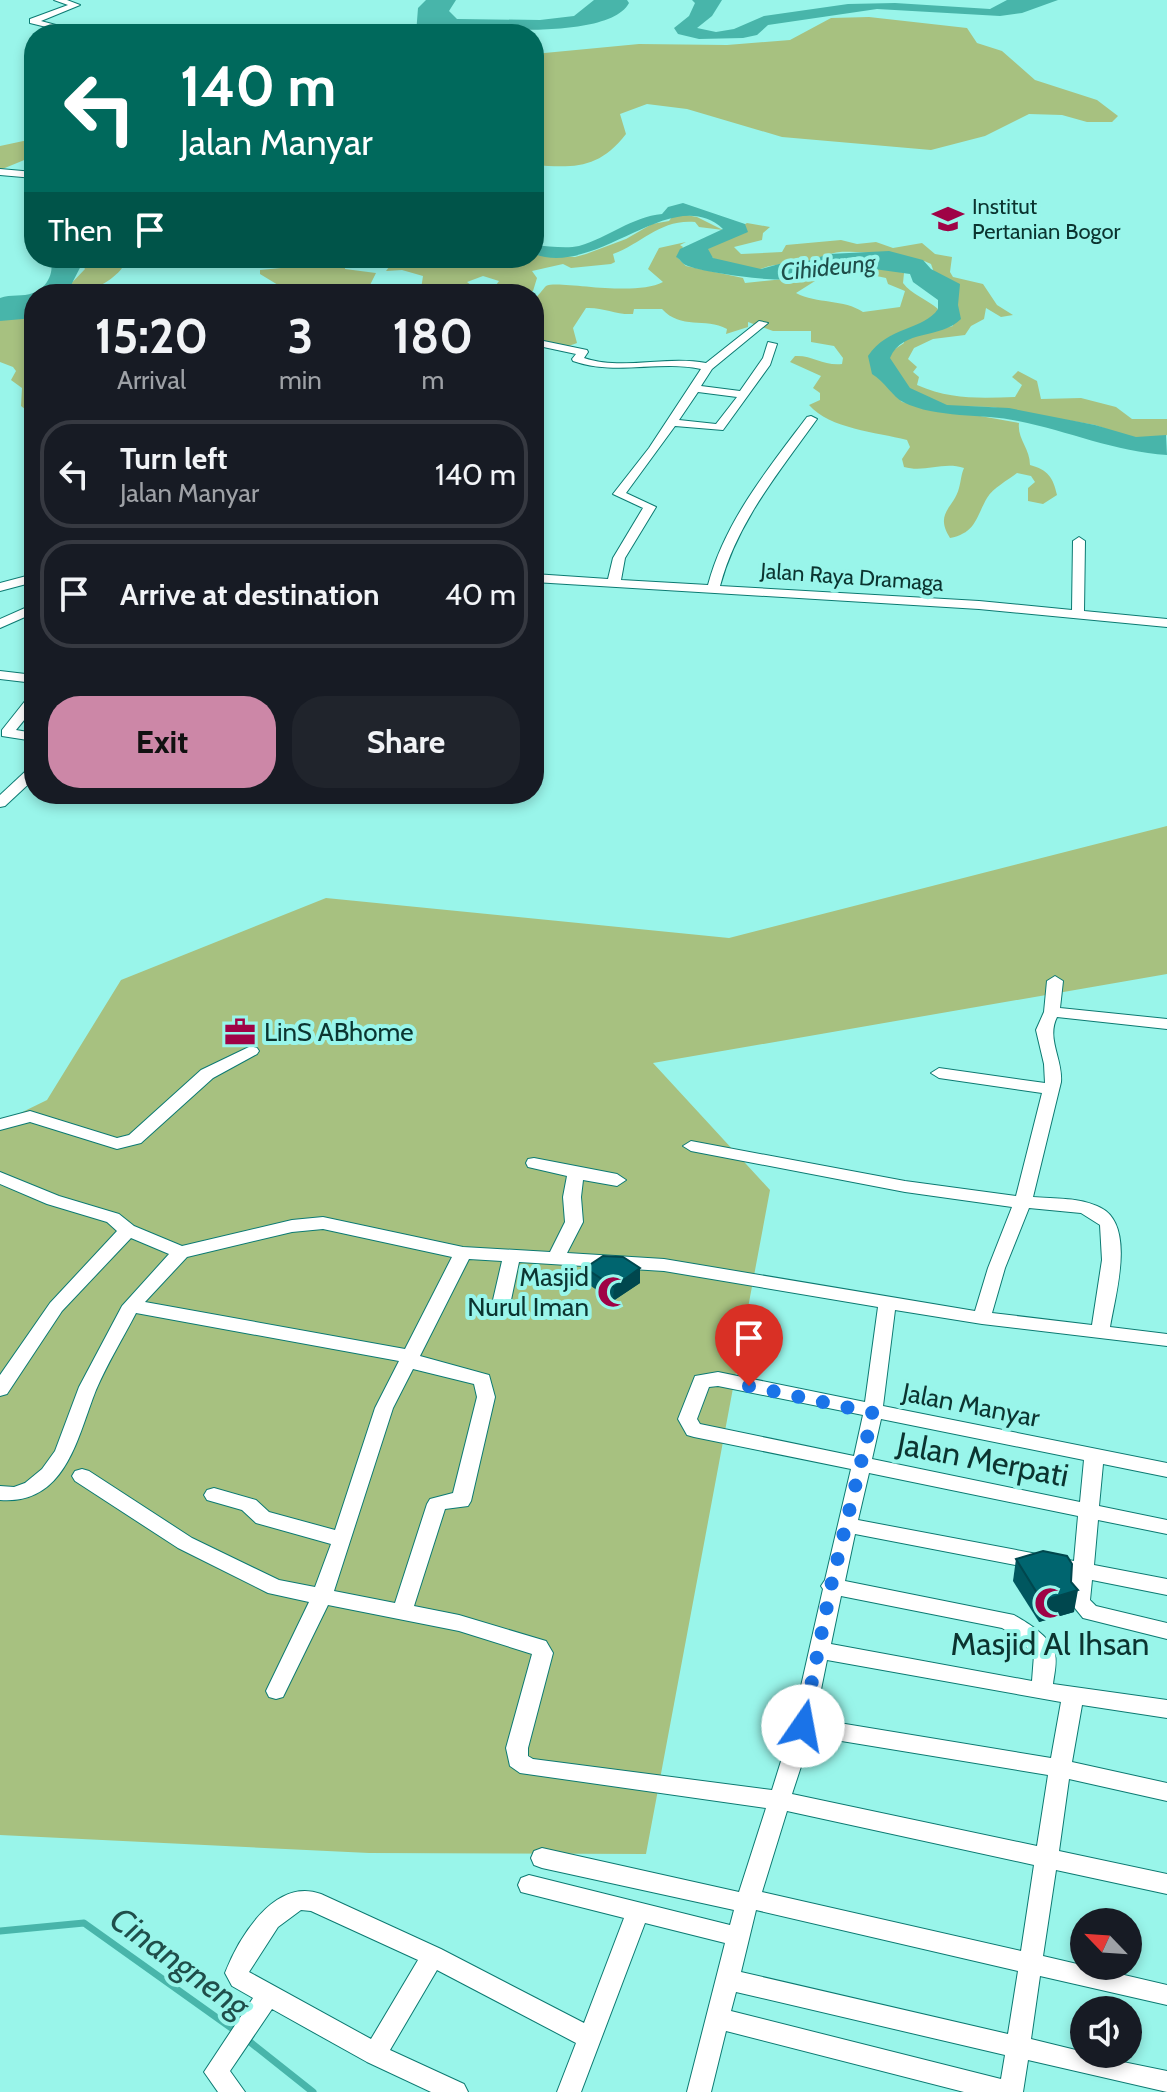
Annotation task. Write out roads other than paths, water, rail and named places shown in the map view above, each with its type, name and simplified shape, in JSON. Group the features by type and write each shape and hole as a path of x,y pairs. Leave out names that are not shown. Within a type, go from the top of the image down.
{"street":[{"path":"45,24 33,21 76,5 58,0"},
{"path":"0,172 24,174"},
{"path":"614,582 619,558 650,507 619,494 708,367 763,323"},
{"path":"544,344 583,352 577,359 590,363 660,366 675,362 708,367"},
{"path":"671,422 719,428 744,395 749,382 767,363 772,344"},
{"path":"696,388 744,395"},
{"path":"713,589 717,568 729,541 774,468 811,419"},
{"path":"1078,615 1079,541"},
{"name":"Jalan Raya Dramaga","path":"544,578 979,605 1167,623"},
{"path":"0,587 24,581"},
{"path":"0,624 24,613"},
{"path":"0,675 24,678"},
{"path":"24,712 7,733 24,736"},
{"path":"0,803 24,780"},
{"path":"982,1318 998,1256 1021,1202 1050,1089 1053,1072 1043,1039 1046,1020 1052,1012 1055,981"},
{"path":"1052,1012 1167,1024"},
{"path":"0,1125 30,1116 117,1144 135,1139 207,1074 251,1051"},
{"path":"939,1073 1050,1089"},
{"path":"691,1146 1021,1202 1085,1207 1101,1215 1109,1225 1112,1245 1100,1332"},
{"path":"534,1163 617,1180"},
{"path":"557,1256 574,1222 572,1197 576,1173"},
{"path":"3,1183 113,1218 128,1230 181,1252"},
{"path":"0,1493 15,1494 32,1488 49,1474 64,1453 88,1387 131,1306 181,1252 260,1232 323,1223 463,1253 557,1256 664,1265 887,1304 1167,1340"},
{"path":"0,1389 56,1307 128,1230"},
{"path":"276,1691 321,1598 384,1408 463,1253"},
{"path":"502,1300 512,1255"},
{"path":"699,2092 721,2019 748,1901 803,1726 831,1586 873,1413 887,1304"},
{"path":"131,1306 410,1359 482,1380 486,1397 464,1498 437,1504 402,1613"},
{"name":"Jalan Manyar","path":"694,1430 687,1419 702,1381 718,1379 873,1413 1167,1470"},
{"name":"Jalan Merpati","path":"694,1430 1167,1527"},
{"path":"1094,1455 1091,1511 1078,1598 1085,1610 1167,1631"},
{"path":"82,1476 185,1543 275,1587 459,1623 539,1647 543,1653 517,1748 518,1760 528,1767 778,1800 1167,1884"},
{"path":"214,1495 249,1505 263,1518 342,1539"},
{"path":"847,1525 1167,1587"},
{"path":"831,1586 1007,1621 1024,1631 1045,1653 1042,1691"},
{"path":"819,1650 1042,1691 1167,1709"},
{"path":"721,2019 1009,2092 1073,1695"},
{"path":"803,1726 1060,1768 1167,1792"},
{"path":"542,1858 1167,1995"},
{"path":"529,1885 740,1937"},
{"path":"456,2092 375,2054 240,1979 237,1973 284,1905 299,1898 433,1956 590,2038"},
{"path":"569,2092 638,1912"},
{"path":"375,2054 433,1956"},
{"path":"729,1980 1167,2082"},
{"path":"233,2092 216,2074 269,1994"}],"water":[{"path":"426,0 456,0 449,11 457,19 540,20 574,16 594,0 627,0 629,3 619,14 602,21 544,29 544,24 417,24 418,8"},
{"path":"692,0 722,0 712,16 697,28 716,32 734,29 764,16 848,4 895,3 990,9 1007,0 1058,0 1022,13 1000,16 877,9 768,25 757,35 743,38 699,39 678,34 674,28 689,16 695,3"},
{"name":"Cihideung","path":"683,203 745,224 748,232 708,249 713,258 761,269 790,261 801,263 829,254 889,251 923,260 931,269 960,284 958,305 961,319 943,330 904,342 896,349 890,358 910,388 947,405 1009,408 1095,425 1136,437 1166,435 1167,455 1111,446 1018,421 930,411 899,400 872,374 868,356 885,339 924,321 938,309 938,300 913,282 910,274 874,269 869,264 837,266 777,280 701,270 684,264 676,257 680,249 723,229 703,218 681,216 583,254 558,258 544,256 544,246 579,246 641,219 662,214 668,207"},
{"path":"52,268 80,268 72,284 45,284"},
{"path":"24,294 24,319 0,321 0,298"}],"waterway":[{"name":"Cinangneng","path":"0,1931 84,1923 237,2032"},
{"name":"Cinangneng","path":"245,2038 313,2092"}],"place":[{"name":"Institut Pertanian Bogor","path":"948,219"},
{"name":"LinS ABhome","path":"240,1032"},
{"name":"Masjid Nurul Iman","path":"613,1292"},
{"name":"Masjid Al Ihsan","path":"1050,1603"}]}
